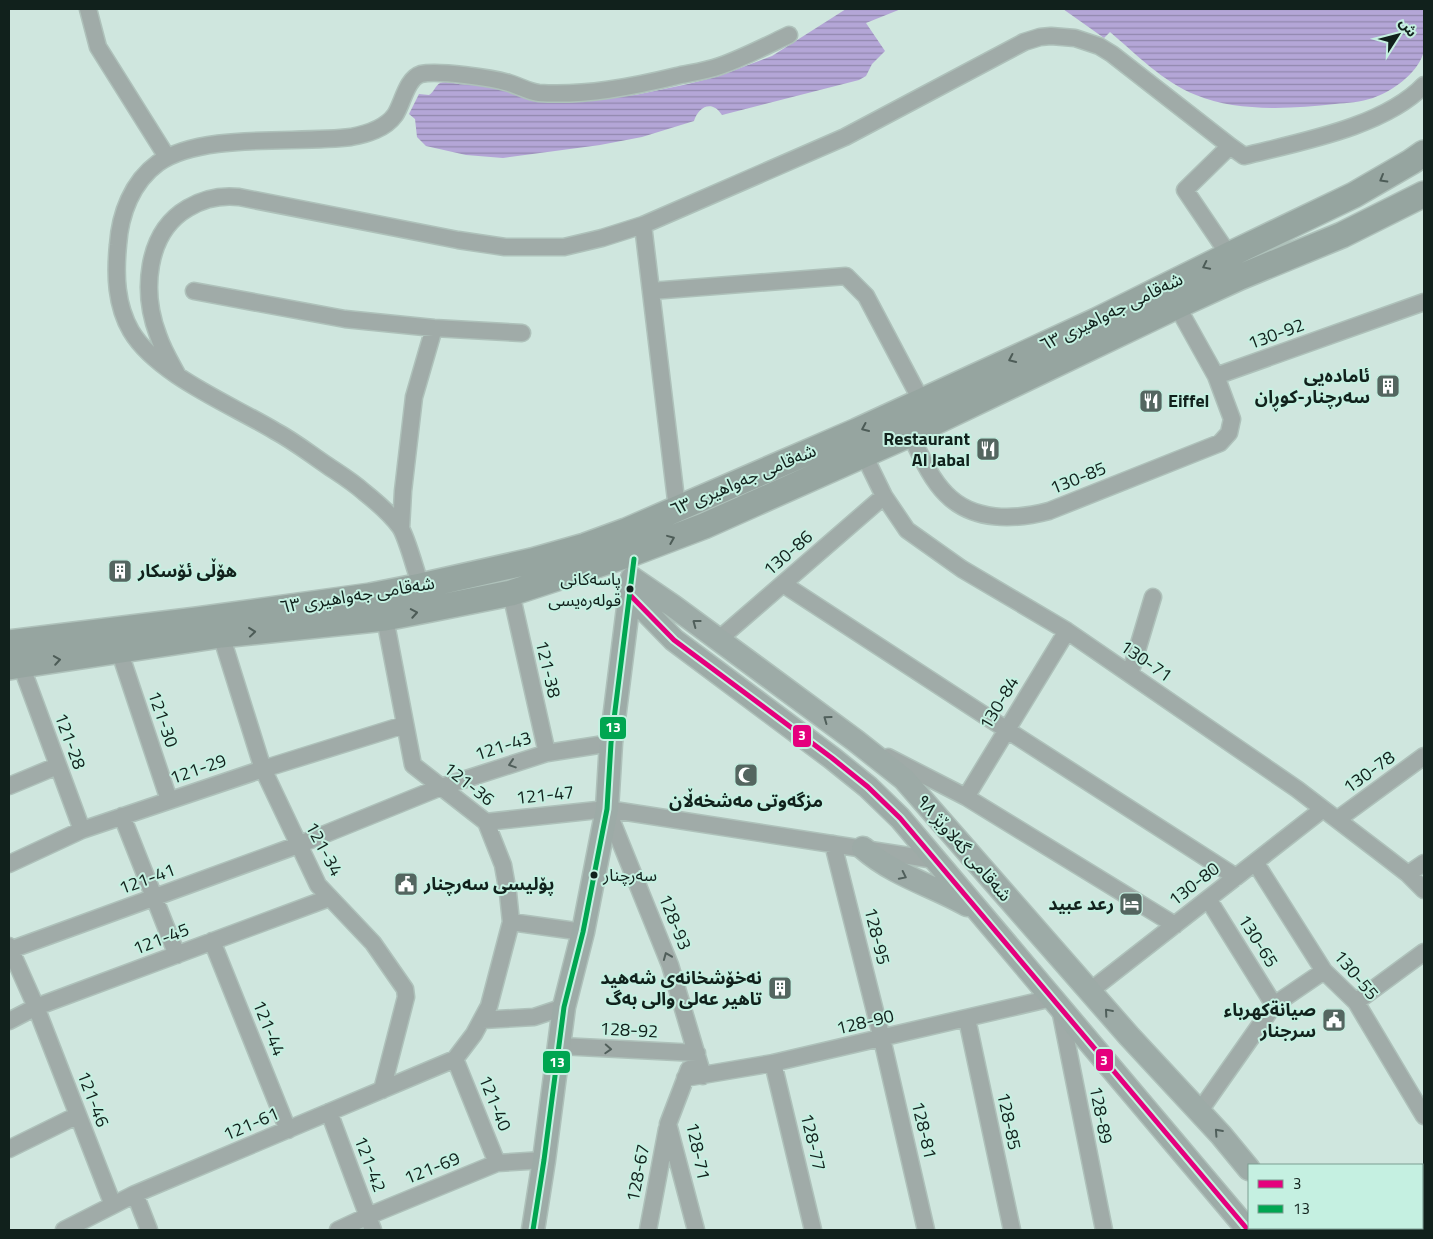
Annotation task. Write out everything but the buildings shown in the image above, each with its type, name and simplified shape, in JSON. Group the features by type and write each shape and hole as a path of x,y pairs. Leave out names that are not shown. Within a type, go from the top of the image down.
{"main road":[{"name":"شەقامی جەواهیری ٦٣","path":"15,666 221,635 385,618 511,593 630,542 677,508 776,467 922,402 1096,321 1354,195 1424,153"},
{"name":"شەقامی جەواهیری ٦٣","path":"9,642 197,620 380,594 532,561 585,546 630,542 704,526 910,434 1240,277 1342,235 1424,194"},
{"path":"1342,235 1382,223 1424,205"},
{"path":"533,1230 564,1007 583,932 607,808 611,743 631,586 630,542"},
{"name":"شەقامی گەلاوێژ ٩٨","path":"631,586 718,640 856,741 904,779 1248,1168"},
{"name":"شەقامی گەلاوێژ ٩٨","path":"631,586 674,640 832,758 868,787 900,818 1248,1230"},
{"path":"769,710 784,688"},
{"path":"935,860 959,843"},
{"path":"863,848 878,861 893,870 941,891 981,914"}],"street":[{"path":"88,9 98,46 167,157"},
{"path":"401,528 363,490 278,432 178,376 157,361 133,334 125,318 120,300 116,271 121,221 131,197 145,175 167,157 191,149 212,145 262,141 345,137 378,130 395,115 410,83 415,77 425,73 487,78 539,92 562,93 628,88 720,66 789,35"},
{"path":"178,376 157,334 152,313 150,270 158,239 175,216 202,201 223,196 239,197 458,240 505,247 564,247 602,238 643,225 845,136 1024,42 1040,37 1075,38 1105,49 1244,156 1332,133 1383,115 1414,95 1424,85"},
{"path":"1229,255 1185,190 1230,146"},
{"path":"643,225 677,508"},
{"path":"651,291 846,276 866,296 922,402"},
{"path":"194,291 345,320 522,333"},
{"name":"130-92","path":"1216,376 1424,302"},
{"path":"1178,306 1216,376"},
{"path":"421,586 401,528 414,397 434,328"},
{"name":"130-85","path":"910,434 931,472 946,494 962,506 984,514 1006,518 1027,517 1049,511 1220,443 1229,433 1232,419 1216,376"},
{"name":"130-71","path":"864,455 884,496 907,530 962,569 1066,630 1130,674 1338,819 1408,874 1424,890"},
{"name":"130-86","path":"718,640 884,496"},
{"path":"783,584 1236,877"},
{"name":"121-38","path":"511,593 547,754"},
{"name":"121-36","path":"380,594 413,765 486,822 503,865 508,893 511,922 489,1006 474,1034 455,1059"},
{"path":"1130,674 1153,597"},
{"name":"130-84","path":"966,797 1066,630"},
{"name":"121-34","path":"221,635 263,769 318,885 373,943 405,989 406,997 382,1090"},
{"name":"121-30","path":"119,650 169,800"},
{"name":"121-28","path":"15,666 82,830"},
{"name":"121-29","path":"9,864 82,830 263,769 404,725"},
{"path":"856,741 966,797 1175,925"},
{"name":"121-43","path":"298,845 441,787 547,754 611,743"},
{"name":"130-78","path":"1338,819 1424,756"},
{"path":"9,786 57,766"},
{"name":"121-47","path":"486,822 607,808 935,860"},
{"name":"128-93","path":"607,808 670,965 703,1076"},
{"name":"130-80","path":"1090,991 1323,809"},
{"path":"122,816 177,955"},
{"name":"128-95","path":"833,844 882,1039"},
{"name":"121-41","path":"11,956 154,898 298,845"},
{"name":"130-55","path":"1254,862 1324,971 1356,1002 1424,1116"},
{"path":"1408,874 1424,863"},
{"name":"121-45","path":"9,1021 36,1007 329,898"},
{"name":"130-65","path":"1208,899 1274,1005"},
{"path":"511,922 583,932"},
{"name":"121-44","path":"212,942 288,1130"},
{"path":"1356,1002 1424,952"},
{"name":"121-46","path":"11,956 36,1007 113,1205"},
{"path":"1199,1112 1274,1005 1324,971"},
{"name":"128-90","path":"685,1078 774,1063 967,1019 1056,1003"},
{"name":"128-89","path":"1056,1003 1104,1230"},
{"path":"482,1020 534,1017 564,1007"},
{"name":"128-85","path":"967,1019 1012,1230"},
{"name":"128-81","path":"882,1039 926,1230"},
{"name":"128-92","path":"560,1046 697,1053"},
{"name":"128-71","path":"696,1230 668,1124 685,1078 697,1053"},
{"name":"121-61","path":"64,1230 135,1194 455,1059"},
{"name":"121-40","path":"455,1059 497,1163"},
{"name":"128-77","path":"774,1063 813,1230"},
{"name":"121-42","path":"330,1112 371,1223"},
{"path":"9,1150 78,1115"},
{"name":"128-67","path":"648,1230 668,1124"},
{"name":"121-69","path":"338,1230 371,1223 497,1163 544,1160"},
{"path":"135,1194 149,1230"}],"shaded area":[{"path":"846,9 901,9 866,23 885,51 872,64 866,76 859,80 722,115 714,107 706,107 699,112 694,121 642,137 600,145 503,158 466,155 426,146 417,137 415,119 409,114 419,94 429,95 438,84 444,82 464,85 472,83 604,97 635,95 688,84 719,76 772,56"},
{"path":"1063,9 1424,9 1425,45 1420,62 1415,69 1395,87 1373,98 1354,102 1300,107 1246,107 1196,95 1172,83 1150,67 1110,32 1104,38"}],"transit line":[{"name":"13","path":"533,1230 564,1007 583,932 607,809 611,743 634,559"},
{"name":"3","path":"630,595 674,640 832,758 868,787 900,818 1248,1230"}],"place":[{"name":"ئامادەیی سەرچنار-کوڕان","path":"1388,386"},
{"name":"Eiffel","path":"1151,401"},
{"name":"Restaurant Al Jabal","path":"988,449"},
{"name":"هۆڵی ئۆسکار","path":"120,571"},
{"name":"پاسەکانی قولەرەیسی","path":"630,589"},
{"name":"مزگەوتی مەشخەڵان","path":"746,775"},
{"name":"سەرچنار","path":"594,875"},
{"name":"پۆلیسی سەرچنار","path":"406,884"},
{"name":"رعد عبيد","path":"1131,904"},
{"name":"نەخۆشخانەی شەهید تاهیر عەلی والی بەگ","path":"780,988"},
{"name":"صيانةكهرباء سرجنار","path":"1334,1020"}]}
